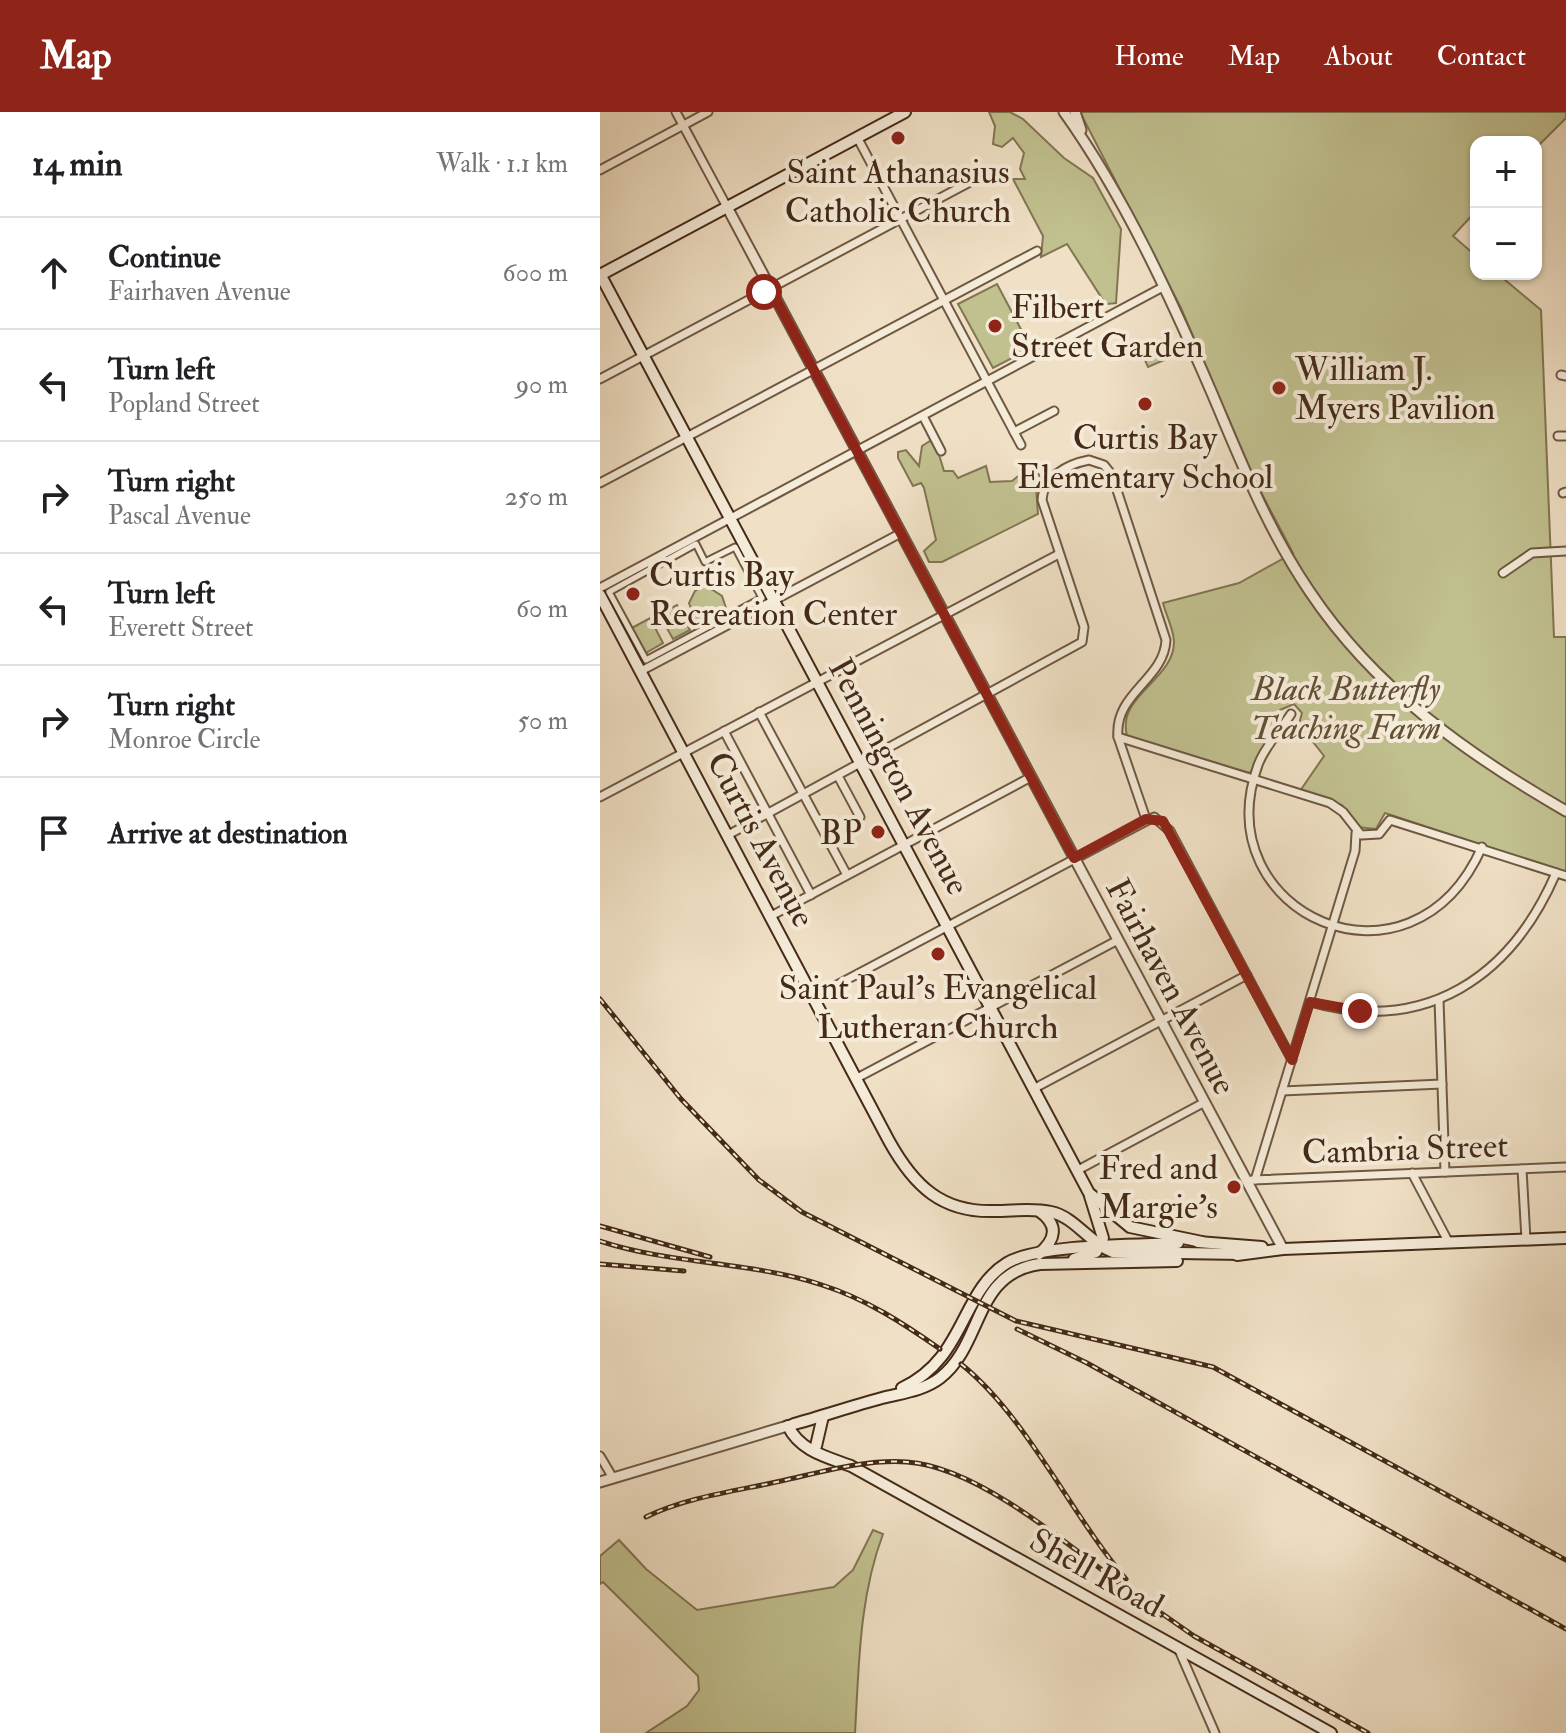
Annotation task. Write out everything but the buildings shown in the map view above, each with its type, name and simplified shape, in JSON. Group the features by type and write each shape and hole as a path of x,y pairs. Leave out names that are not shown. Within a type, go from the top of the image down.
{"main road":[{"path":"600,274 905,112"},
{"name":"Pennington Avenue","path":"600,274 1089,1193 1130,1227 1202,1242"},
{"name":"Curtis Avenue","path":"600,595 900,1162 922,1188 951,1207 968,1211 1037,1210 1061,1215 1101,1247 1133,1254 1243,1254"},
{"path":"1089,1193 1103,1229 1101,1247"},
{"path":"1037,1210 1050,1220 1054,1233 1040,1259"},
{"path":"791,1425 883,1398 921,1379 942,1360 997,1270 1016,1259 1181,1260 1283,1249 1566,1238"},
{"path":"1040,1259 1101,1247 1202,1242 1283,1249"},
{"path":"816,1446 823,1416"},
{"name":"Shell Road","path":"791,1425 836,1460"},
{"name":"Shell Road","path":"791,1425 801,1443 1331,1733"}],"street":[{"name":"Fairhaven Avenue","path":"676,112 1161,1021 1251,1180 1283,1249"},
{"path":"600,170 708,112"},
{"path":"1064,112 1085,141 1163,287 1258,503 1294,567 1333,623 1394,691 1447,737 1566,811"},
{"path":"1075,112 1085,141"},
{"path":"857,137 1021,445"},
{"path":"600,379 987,173"},
{"path":"600,483 1037,251"},
{"path":"600,588 1163,287"},
{"path":"1014,432 1054,411"},
{"path":"923,416 941,451"},
{"path":"728,835 1078,645 1084,637 1042,500 1044,487 1058,473 1089,460 1104,465 1112,475 1166,640 1160,662 1122,707 1118,737 1146,819"},
{"path":"641,671 901,533"},
{"path":"696,544 705,562 735,547 762,598 646,660 609,592 696,544"},
{"path":"1503,573 1525,556 1566,551"},
{"path":"600,797 1059,554"},
{"path":"759,712 847,875"},
{"path":"1291,714 1262,756 1254,779 1251,825 1263,867 1291,902 1333,926 1380,932 1427,916 1456,892 1482,847"},
{"path":"724,731 811,895"},
{"path":"1118,737 1337,806 1356,833 1366,837 1379,834 1390,820 1566,876"},
{"path":"838,776 860,817"},
{"path":"771,916 1031,777"},
{"path":"814,997 1146,819 1158,818 1167,825 1292,1060"},
{"path":"1251,1180 1333,926 1355,851 1356,833"},
{"path":"1310,1002 1343,1010 1379,1011 1439,1000 1484,975 1512,948 1535,916 1556,873"},
{"path":"857,1078 1118,940"},
{"path":"1035,1088 1247,975"},
{"path":"1439,1000 1445,1172"},
{"path":"1282,1091 1442,1084"},
{"path":"1078,1170 1205,1102"},
{"name":"Cambria Street","path":"1251,1180 1566,1167"},
{"path":"1522,1169 1526,1240"},
{"path":"1412,1173 1449,1243"},
{"path":"600,1482 791,1425"},
{"path":"600,1456 613,1478"},
{"path":"1179,1650 1215,1733"}],"green space":[{"path":"989,112 1010,112 1023,119 1064,158 1093,178 1121,229 1116,303 1107,304 1103,300 1067,244 1041,257 1043,236 1013,179 1025,179 1020,169 1024,153 1013,138 1002,147 993,144 995,126"},
{"name":"Black Butterfly Teaching Farm","path":"1080,112 1566,112 1566,118 1542,142 1542,136 1470,136 1470,218 1453,236 1470,251 1470,280 1505,280 1541,310 1554,637 1566,637 1566,873 1385,813 1376,829 1357,827 1342,805 1300,791 1324,756 1299,724 1302,713 1294,704 1280,710 1277,731 1250,773 1127,736 1126,722 1130,709 1166,667 1172,655 1174,641 1163,603 1239,583 1293,553 1254,479 1181,308"},
{"name":"Filbert Street Garden","path":"997,284 1031,348 993,368 958,304"},
{"path":"1168,337 1176,355 1148,367 1140,349"},
{"path":"930,441 936,445 944,471 953,471 958,478 986,466 990,482 1012,481 1021,474 1020,466 1030,461 1041,478 1036,487 1038,514 942,562 929,562 924,551 936,540 924,488 921,483 913,486 898,458 898,452 906,450 919,466 922,446"},
{"path":"705,585 722,596 727,611 698,627 689,603 695,591"},
{"path":"677,605 690,630 673,639 659,614"},
{"path":"650,618 663,643 644,654 630,629"},
{"path":"873,1530 883,1534 865,1607 855,1733 646,1733 687,1706 699,1690 698,1676 603,1582 600,1584 600,1556 619,1540 646,1569 697,1610 834,1587 853,1570"}],"railway":[{"path":"600,999 681,1099 759,1180 802,1212 1016,1321 1213,1367 1566,1560"},
{"path":"600,1226 710,1257"},
{"path":"600,1241 655,1255 767,1271 822,1285 884,1312 940,1349"},
{"path":"600,1264 684,1271"},
{"path":"1017,1329 1087,1363 1566,1629"},
{"path":"961,1364 1007,1411 1126,1579"},
{"path":"646,1517 695,1499 828,1470 875,1462 907,1462 938,1468 1005,1500 1161,1615"},
{"path":"1154,1608 1194,1636 1368,1733"}],"place":[{"name":"Saint Athanasius Catholic Church","path":"898,138"},
{"name":"Filbert Street Garden","path":"995,326"},
{"name":"William J. Myers Pavilion","path":"1279,388"},
{"name":"Curtis Bay Elementary School","path":"1145,404"},
{"name":"Curtis Bay Recreation Center","path":"633,594"},
{"name":"BP","path":"878,832"},
{"name":"Saint Paul's Evangelical Lutheran Church","path":"938,954"},
{"name":"Fred and Margie's","path":"1234,1187"}],"route":[{"path":"764,292 770,288 1074,858 1146,819 1154,817 1163,821 1292,1060 1310,1002 1360,1011"}]}
